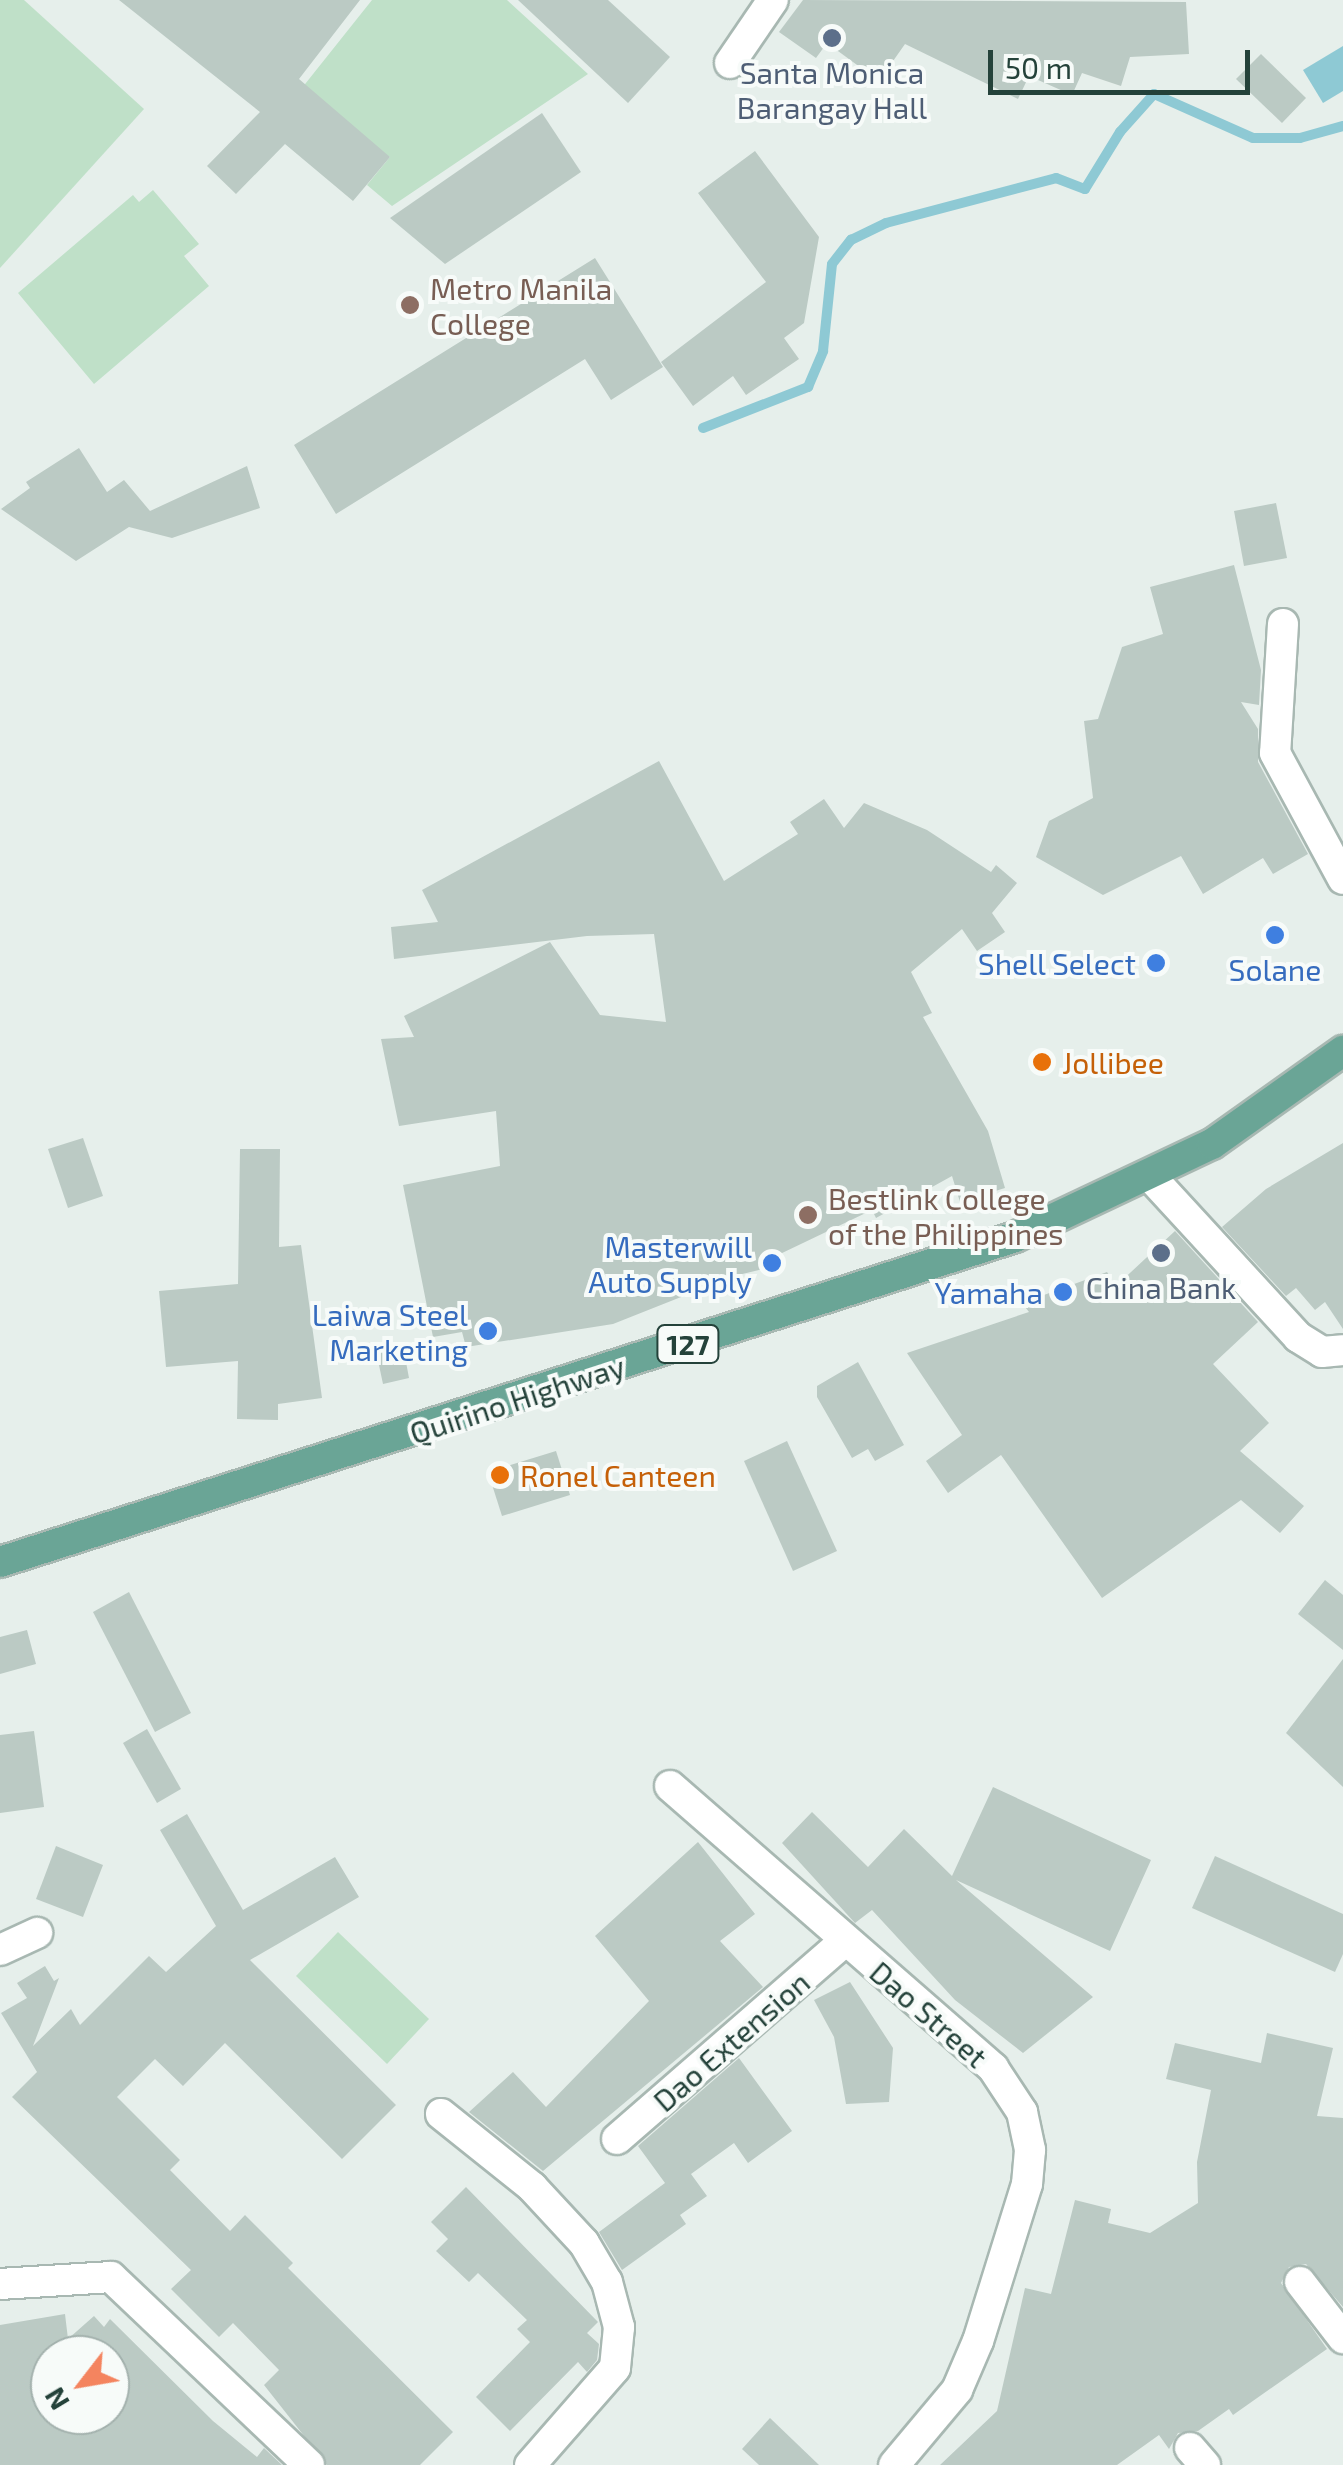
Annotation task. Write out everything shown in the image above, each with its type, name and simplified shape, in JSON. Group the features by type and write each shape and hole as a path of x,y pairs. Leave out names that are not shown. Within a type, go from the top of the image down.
{"main road":[{"name":"Quirino Highway","path":"0,1562 1015,1237 1212,1144 1343,1051"}],"street":[{"path":"730,63 773,0"},
{"path":"1283,624 1276,754 1343,879"},
{"path":"1150,1176 1298,1337 1322,1352 1343,1350"},
{"name":"Dao Street","path":"670,1786 844,1942 993,2068 1022,2112 1030,2150 1027,2184 957,2390 894,2465"},
{"path":"0,1950 36,1933"},
{"name":"Dao Extension","path":"617,2139 844,1942"},
{"path":"441,2114 532,2188 584,2243 607,2282 619,2327 614,2368 530,2465"},
{"path":"0,2284 111,2276 309,2465"},
{"path":"1300,2282 1343,2338"}],"green space":[{"path":"0,0 24,0 144,109 0,268"},
{"path":"372,0 507,0 588,74 392,206 367,185 390,157 282,113"},
{"path":"153,190 199,244 184,256 209,286 94,384 18,293 133,195 139,202"},
{"path":"338,1932 429,2019 387,2064 296,1976"}],"water":[{"path":"1343,46 1343,91 1323,103 1303,70"}],"building":[{"path":"119,0 360,0 299,79 390,157 353,201 285,144 236,194 207,166 260,112"},
{"path":"518,0 608,0 670,57 628,103"},
{"path":"803,0 1186,2 1189,54 1130,57 1121,86 1082,73 1072,95 1029,76 1018,99 905,44 879,81 827,43 816,58 779,32"},
{"path":"1261,54 1306,98 1282,123 1236,79"},
{"path":"542,113 581,172 445,264 390,218"},
{"path":"755,151 819,237 804,323 784,338 799,359 746,395 733,376 693,406 661,362 766,282 698,193"},
{"path":"595,258 663,367 611,400 585,359 336,514 294,445"},
{"path":"79,448 107,492 124,480 150,511 247,466 260,508 172,538 129,527 76,561 1,509 30,488 26,482"},
{"path":"1276,503 1287,558 1244,566 1234,511"},
{"path":"1234,565 1261,670 1259,705 1241,702 1258,729 1258,762 1308,854 1273,874 1263,858 1203,894 1181,856 1103,895 1036,857 1049,821 1093,798 1084,721 1098,719 1122,647 1163,634 1150,587"},
{"path":"659,761 724,881 798,834 790,822 824,799 844,828 864,803 927,830 991,872 996,865 1017,883 992,913 1005,932 977,951 962,929 911,972 932,1013 923,1017 988,1131 1005,1188 960,1202 952,1176 876,1218 872,1210 780,1254 784,1264 734,1276 613,1324 466,1347 462,1332 433,1337 403,1185 500,1166 496,1111 399,1126 381,1039 414,1037 404,1016 550,942 600,1015 666,1022 654,934 587,936 394,959 391,927 438,922 422,890"},
{"path":"83,1138 103,1196 68,1208 48,1149"},
{"path":"1343,1143 1343,1329 1325,1302 1315,1310 1296,1288 1286,1296 1222,1227 1266,1189"},
{"path":"240,1149 280,1149 279,1247 301,1245 322,1398 278,1404 278,1420 237,1419 238,1361 166,1367 159,1291 238,1284"},
{"path":"1175,1231 1258,1322 1213,1364 1269,1423 1240,1451 1304,1506 1280,1533 1241,1500 1102,1598 1001,1455 948,1493 926,1461 962,1435 907,1353 1029,1312 1022,1303 1107,1272 1116,1286"},
{"path":"403,1346 409,1378 383,1384 376,1351"},
{"path":"858,1362 904,1445 875,1461 868,1449 852,1458 817,1397 817,1386"},
{"path":"787,1441 837,1551 793,1571 744,1461"},
{"path":"556,1451 570,1495 502,1516 488,1472"},
{"path":"1325,1580 1343,1595 1343,1650 1298,1614"},
{"path":"129,1592 191,1713 155,1732 93,1612"},
{"path":"27,1630 36,1664 0,1674 0,1637"},
{"path":"1343,1659 1343,1787 1286,1733"},
{"path":"147,1729 181,1789 157,1803 123,1743"},
{"path":"34,1731 44,1807 0,1813 0,1735"},
{"path":"993,1787 1151,1860 1110,1951 956,1880 1093,1997 1023,2053 955,2000 872,1910 855,1923 782,1843 812,1812 868,1867 904,1829 952,1876"},
{"path":"187,1814 243,1910 335,1857 359,1897 250,1960 396,2105 342,2159 225,2043 183,2086 155,2059 117,2097 180,2160 170,2170 230,2231 245,2215 293,2263 288,2268 453,2432 420,2465 327,2465 264,2385 279,2370 233,2323 219,2337 171,2289 191,2270 12,2097 37,2072 1,2013 27,1998 17,1983 45,1966 54,1981 59,1978 33,2046 71,2009 80,2025 149,1956 166,1972 216,1926 160,1830"},
{"path":"698,1842 755,1914 720,1941 763,1987 543,2171 469,2112 513,2072 546,2107 649,2001 595,1936"},
{"path":"56,1846 103,1865 83,1917 36,1899"},
{"path":"1215,1856 1343,1914 1343,1954 1335,1972 1192,1908"},
{"path":"850,1982 893,2048 889,2102 846,2104 834,2037 814,2000"},
{"path":"1267,2033 1333,2048 1317,2116 1343,2118 1343,2307 1306,2264 1289,2267 1281,2283 1327,2349 1233,2415 1229,2409 1198,2431 1178,2433 1169,2449 1159,2435 1117,2465 940,2465 997,2411 1025,2288 1051,2294 1075,2200 1111,2209 1108,2223 1150,2233 1198,2203 1197,2162 1211,2090 1166,2079 1175,2043 1261,2063"},
{"path":"739,2058 792,2131 748,2163 734,2143 691,2174 707,2196 680,2215 686,2224 622,2270 599,2232 665,2183 638,2146"},
{"path":"466,2187 598,2322 587,2333 599,2344 597,2360 587,2372 578,2362 510,2431 476,2397 530,2342 517,2329 527,2320 478,2273 469,2282 436,2251 448,2239 431,2222"},
{"path":"65,2314 68,2335 30,2335 30,2435 130,2435 130,2339 213,2421 257,2457 264,2448 282,2465 0,2465 0,2325"},
{"path":"94,2316 104,2327 110,2319 126,2335 73,2335"},
{"path":"770,2418 819,2465 759,2465 742,2449"}],"waterway":[{"path":"703,428 808,387 823,351 832,264 851,240 886,223 1056,178 1085,189 1120,132 1154,94 1253,138 1300,138 1343,126"}],"place":[{"name":"Santa Monica Barangay Hall","path":"832,38"},
{"name":"Metro Manila College","path":"410,305"},
{"name":"Solane","path":"1275,935"},
{"name":"Shell Select","path":"1156,963"},
{"name":"Jollibee","path":"1042,1062"},
{"name":"Bestlink College of the Philippines","path":"808,1215"},
{"name":"China Bank","path":"1161,1253"},
{"name":"Masterwill Auto Supply","path":"772,1263"},
{"name":"Yamaha","path":"1063,1292"},
{"name":"Laiwa Steel Marketing","path":"488,1331"},
{"name":"Ronel Canteen","path":"500,1475"}]}
